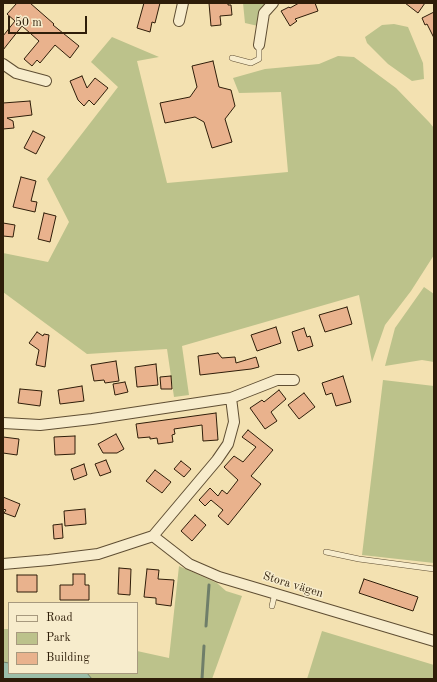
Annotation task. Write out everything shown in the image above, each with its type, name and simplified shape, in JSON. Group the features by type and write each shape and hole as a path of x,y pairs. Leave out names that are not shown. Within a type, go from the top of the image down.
{"street":[{"path":"179,21 183,3"},
{"path":"259,45 264,13 273,3"},
{"path":"3,64 16,73 46,80"},
{"path":"3,423 40,425 92,419 231,398 277,380 294,380"},
{"path":"3,564 98,554 153,536 217,460 228,444 234,422 231,398"},
{"name":"Stora vägen","path":"153,536 189,564 219,577 434,641"}],"lane":[{"path":"232,58 251,63 259,59 259,45"},
{"path":"326,552 366,560 434,569"},
{"path":"272,606 275,593"}],"green space":[{"path":"243,3 267,3 258,26 245,23"},
{"path":"394,24 408,27 423,63 424,79 412,81 388,64 367,43 365,37 382,25"},
{"path":"112,37 159,57 137,61 167,183 288,172 281,92 239,93 233,78 265,69 319,64 338,56 354,57 396,88 434,128 434,255 411,291 385,325 372,362 359,295 182,346 189,395 174,397 167,349 87,354 3,292 3,253 48,262 69,222 47,179 118,87 91,62"},
{"path":"424,287 434,294 434,362 422,360 385,366 395,328"},
{"path":"383,380 434,386 434,563 362,555"},
{"path":"179,566 217,583 226,591 242,596 212,679 92,679 88,674 138,674 138,651 169,658"},
{"path":"3,629 8,629 8,663 3,662"},
{"path":"322,631 434,665 434,679 307,679"}],"shaded area":[{"path":"3,662 8,663 8,674 88,674 92,679 3,679"}],"building":[{"path":"17,3 30,3 54,24 53,25 79,46 70,58 55,45 40,63 37,60 32,66 24,59 39,41 22,26 3,50 3,36 15,21 7,14"},
{"path":"144,3 160,3 155,23 152,22 150,32 137,28"},
{"path":"209,3 228,3 228,5 231,5 232,15 220,16 221,25 211,26"},
{"path":"299,3 315,3 318,11 295,19 297,21 290,26 281,11"},
{"path":"405,3 425,3 418,13"},
{"path":"434,12 434,38 427,24 425,25 422,18"},
{"path":"213,61 219,87 231,90 235,106 225,119 232,142 212,148 204,122 195,117 165,123 160,103 190,97 197,87 192,66"},
{"path":"82,76 87,88 95,78 108,88 94,105 89,100 84,106 78,100 70,81"},
{"path":"30,101 32,115 7,118 13,121 14,128 3,129 3,103"},
{"path":"33,131 45,137 36,154 24,148"},
{"path":"21,177 36,181 31,201 37,202 35,212 13,207"},
{"path":"44,213 56,216 50,242 38,239"},
{"path":"3,223 15,225 13,237 3,236"},
{"path":"347,307 352,324 325,332 319,315"},
{"path":"276,327 281,343 257,351 251,335"},
{"path":"304,328 307,337 310,336 313,346 298,351 292,332"},
{"path":"37,332 43,336 44,334 49,335 45,367 36,365 39,350 29,343"},
{"path":"218,353 222,358 235,357 236,363 256,357 259,367 200,375 198,356"},
{"path":"116,361 119,381 105,383 104,380 94,381 91,365"},
{"path":"156,364 158,385 137,387 135,367"},
{"path":"171,376 172,389 161,389 160,377"},
{"path":"343,376 351,402 336,406 332,393 326,395 322,383"},
{"path":"125,382 128,392 115,395 113,384"},
{"path":"82,386 84,401 60,404 58,390"},
{"path":"20,389 42,391 40,406 18,403"},
{"path":"279,390 286,399 271,412 277,421 265,429 250,408 262,400 264,402"},
{"path":"304,393 315,407 299,419 288,405"},
{"path":"216,413 218,440 203,441 202,425 174,429 175,434 172,435 173,442 158,444 157,438 138,438 136,424"},
{"path":"248,430 273,450 251,476 261,484 228,525 218,516 223,510 211,500 205,506 199,500 210,488 218,496 222,490 227,494 238,480 224,467 234,456 243,462 256,447 242,437"},
{"path":"116,434 124,449 117,453 103,453 98,444"},
{"path":"75,436 75,454 55,455 54,437"},
{"path":"3,437 19,439 17,455 3,453"},
{"path":"106,460 111,472 100,476 95,464"},
{"path":"181,461 191,469 184,477 174,469"},
{"path":"84,464 87,475 74,480 71,469"},
{"path":"155,470 171,482 162,493 146,481"},
{"path":"3,497 20,504 15,517 4,513 6,510 3,509"},
{"path":"85,509 86,524 65,526 64,511"},
{"path":"195,515 206,525 192,541 181,531"},
{"path":"62,524 63,538 54,539 53,525"},
{"path":"119,568 131,569 130,595 118,594"},
{"path":"147,569 159,570 158,579 174,580 171,606 156,604 156,598 144,597"},
{"path":"73,574 85,574 85,585 89,585 89,600 60,600 60,585 73,585"},
{"path":"17,575 37,575 37,592 17,592"},
{"path":"364,579 418,597 413,611 359,593"}],"waterway":[{"path":"206,626 209,585"},
{"path":"202,679 204,646"}]}
